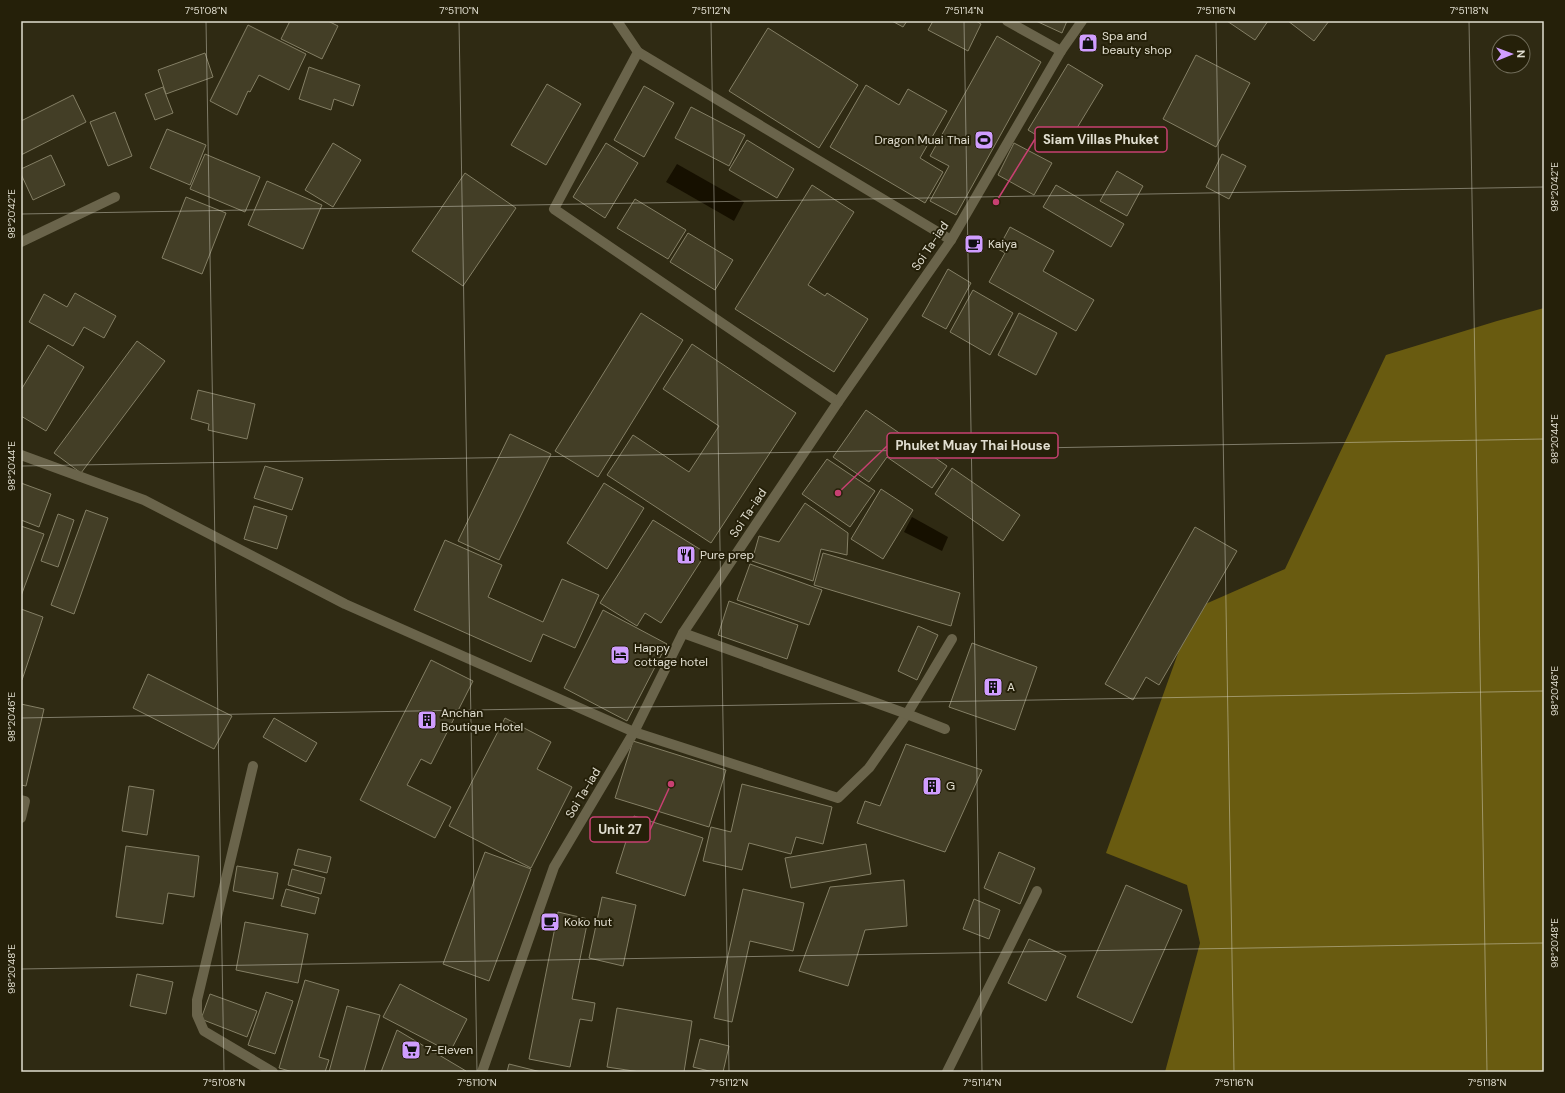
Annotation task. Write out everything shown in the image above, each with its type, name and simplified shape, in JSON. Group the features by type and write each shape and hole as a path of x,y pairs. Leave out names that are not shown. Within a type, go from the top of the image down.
{"street":[{"path":"617,21 638,52 951,240"},
{"path":"1007,21 1061,51"},
{"name":"Soi Ta-iad","path":"482,1072 554,867 634,732 682,633 838,402 951,240 1061,51 1082,21"},
{"path":"638,52 554,209 838,402"},
{"path":"21,242 114,197"},
{"path":"21,455 144,500 345,604 634,732 838,798 869,768 907,714 952,639"},
{"path":"682,633 945,729"},
{"path":"253,766 197,1000 197,1015 204,1031 273,1072"},
{"path":"21,800 25,801 21,818"},
{"path":"947,1072 1037,891"}],"shaded area":[{"path":"677,164 744,202 734,221 666,182"},
{"path":"1544,308 1544,1072 1165,1072 1200,943 1187,885 1106,853 1194,609 1285,569 1386,355"},
{"path":"912,517 948,537 942,551 904,532"}],"building":[{"path":"290,21 328,21 338,26 322,59 281,39"},
{"path":"892,21 907,21 903,27"},
{"path":"933,21 976,21 981,24 968,51 928,30"},
{"path":"1036,21 1067,21 1062,33"},
{"path":"1227,21 1268,21 1255,40"},
{"path":"1288,21 1329,21 1314,41"},
{"path":"248,25 306,54 289,90 259,75 250,92 248,91 237,115 210,101"},
{"path":"768,28 858,85 819,148 729,91"},
{"path":"997,36 1041,62 956,215 930,201 949,166 930,156"},
{"path":"205,53 213,77 166,94 158,70"},
{"path":"1196,55 1250,83 1216,147 1163,119"},
{"path":"1068,64 1103,85 1063,151 1028,130"},
{"path":"309,67 360,85 353,106 334,99 331,110 299,99"},
{"path":"547,84 581,104 546,165 511,145"},
{"path":"866,85 899,105 908,89 947,111 920,158 943,172 925,203 830,147"},
{"path":"644,86 674,103 644,157 614,140"},
{"path":"163,87 173,113 155,120 145,94"},
{"path":"73,95 86,122 21,155 21,121"},
{"path":"691,107 745,135 729,166 675,138"},
{"path":"115,112 132,156 108,166 90,122"},
{"path":"167,129 206,145 190,185 150,168"},
{"path":"747,140 794,169 777,198 729,170"},
{"path":"333,143 361,160 333,207 305,190"},
{"path":"606,143 638,163 605,218 573,197"},
{"path":"1014,143 1052,163 1034,195 998,175"},
{"path":"205,154 260,177 245,212 190,189"},
{"path":"1222,154 1246,166 1229,199 1206,187"},
{"path":"51,155 65,185 33,200 21,174 21,169"},
{"path":"1117,171 1143,186 1127,216 1100,201"},
{"path":"465,173 516,208 463,286 412,251"},
{"path":"267,181 322,205 303,249 248,225"},
{"path":"812,185 854,212 808,285 825,296 827,293 868,319 834,372 735,309"},
{"path":"1056,185 1124,224 1111,247 1043,207"},
{"path":"186,197 226,213 202,274 162,258"},
{"path":"635,199 686,230 668,259 617,228"},
{"path":"1010,227 1054,251 1043,271 1094,300 1076,331 989,282 1005,253 998,249"},
{"path":"688,233 733,260 715,290 670,262"},
{"path":"948,269 971,283 946,329 922,316"},
{"path":"973,290 1013,313 990,355 950,332"},
{"path":"75,293 116,316 104,338 84,327 73,346 29,322 44,294 67,307"},
{"path":"641,313 683,340 598,477 555,451"},
{"path":"1019,313 1057,333 1036,375 998,355"},
{"path":"137,341 165,361 81,473 54,453"},
{"path":"692,344 796,413 711,543 607,475 633,435 689,472 719,426 663,389"},
{"path":"48,345 84,367 46,431 21,416 21,390"},
{"path":"198,390 255,404 247,439 208,430 209,424 191,419"},
{"path":"866,410 947,466 932,488 887,457 869,482 833,457"},
{"path":"510,434 551,454 499,560 458,541"},
{"path":"827,459 875,491 850,527 802,494"},
{"path":"265,466 303,478 292,510 254,498"},
{"path":"952,468 1020,515 1003,541 935,494"},
{"path":"21,483 51,494 39,527 21,520"},
{"path":"604,483 644,508 607,569 567,543"},
{"path":"881,489 913,510 883,559 851,539"},
{"path":"805,503 848,533 847,555 821,549 813,581 752,561 759,536 779,542"},
{"path":"254,506 287,516 277,549 244,539"},
{"path":"86,510 108,518 74,614 51,605"},
{"path":"58,514 74,520 58,567 41,561"},
{"path":"653,520 706,553 661,623 645,613 637,626 600,603"},
{"path":"21,526 44,534 21,596"},
{"path":"1195,527 1237,551 1159,685 1146,677 1133,700 1105,684"},
{"path":"445,540 502,565 488,597 543,622 562,579 599,595 575,648 543,634 531,662 414,610"},
{"path":"823,553 960,593 951,626 814,585"},
{"path":"750,564 822,590 809,625 737,600"},
{"path":"729,601 798,625 787,659 718,635"},
{"path":"21,609 43,617 22,680 21,679"},
{"name":"Happy cottage hotel","path":"603,610 667,644 627,721 564,688"},
{"path":"918,626 938,635 917,680 898,671"},
{"name":"A","path":"972,643 1037,667 1015,730 949,707"},
{"name":"Anchan Boutique Hotel","path":"431,660 473,681 431,764 421,759 407,785 451,807 435,838 360,800"},
{"path":"148,674 232,716 214,749 133,708"},
{"path":"21,704 44,709 26,786 21,785"},
{"path":"274,718 317,743 306,762 263,737"},
{"path":"505,718 551,742 537,769 572,787 531,868 449,826"},
{"path":"633,741 726,770 709,827 615,798"},
{"name":"G","path":"906,744 982,770 945,852 857,823 865,801 880,806"},
{"path":"742,784 832,807 823,844 796,837 791,854 749,843 742,870 703,861 711,827 731,832"},
{"path":"129,786 154,790 147,835 122,831"},
{"path":"634,816 703,838 685,896 616,873"},
{"path":"866,844 871,874 791,888 785,858"},
{"path":"126,846 199,856 194,897 168,893 163,924 116,917"},
{"path":"298,849 331,857 327,873 294,865"},
{"path":"485,852 531,869 489,981 443,964"},
{"path":"999,852 1035,868 1020,904 984,888"},
{"path":"237,866 278,873 273,899 233,891"},
{"path":"292,869 325,878 321,894 288,885"},
{"path":"904,880 907,926 865,930 848,986 799,971 830,887"},
{"path":"1126,885 1182,910 1132,1023 1077,997"},
{"path":"286,889 319,898 315,914 281,906"},
{"path":"743,889 804,903 793,951 750,941 732,1022 714,1018"},
{"path":"602,897 636,905 623,966 589,958"},
{"path":"974,899 1000,910 989,939 963,929"},
{"path":"558,912 588,919 572,999 595,1003 592,1021 580,1019 570,1067 529,1059"},
{"path":"245,922 308,934 298,983 236,970"},
{"path":"1029,939 1066,956 1046,1001 1008,983"},
{"path":"137,974 173,982 166,1014 130,1006"},
{"path":"305,980 339,990 319,1057 329,1060 325,1072 293,1072 279,1068"},
{"path":"400,984 467,1019 450,1052 383,1017"},
{"path":"266,992 293,1001 275,1054 248,1045"},
{"path":"210,994 257,1011 247,1037 201,1019"},
{"path":"347,1006 380,1015 364,1072 329,1072"},
{"path":"617,1008 692,1021 684,1072 640,1072 607,1067"},
{"name":"7-Eleven","path":"397,1030 466,1071 466,1072 381,1072"},
{"path":"700,1039 729,1046 723,1072 713,1072 693,1067"},
{"path":"509,1064 541,1072 507,1072"}],"place":[{"name":"Spa and beauty shop","path":"1088,43"},
{"name":"Dragon Muai Thai","path":"984,140"},
{"name":"Siam Villas Phuket","path":"996,202"},
{"name":"Kaiya","path":"974,244"},
{"name":"Phuket Muay Thai House","path":"838,493"},
{"name":"Pure prep","path":"686,555"},
{"name":"Happy cottage hotel","path":"620,655"},
{"name":"A","path":"993,687"},
{"name":"Anchan Boutique Hotel","path":"427,720"},
{"name":"Unit 27","path":"671,784"},
{"name":"G","path":"932,786"},
{"name":"Koko hut","path":"550,922"},
{"name":"7-Eleven","path":"411,1050"}]}
